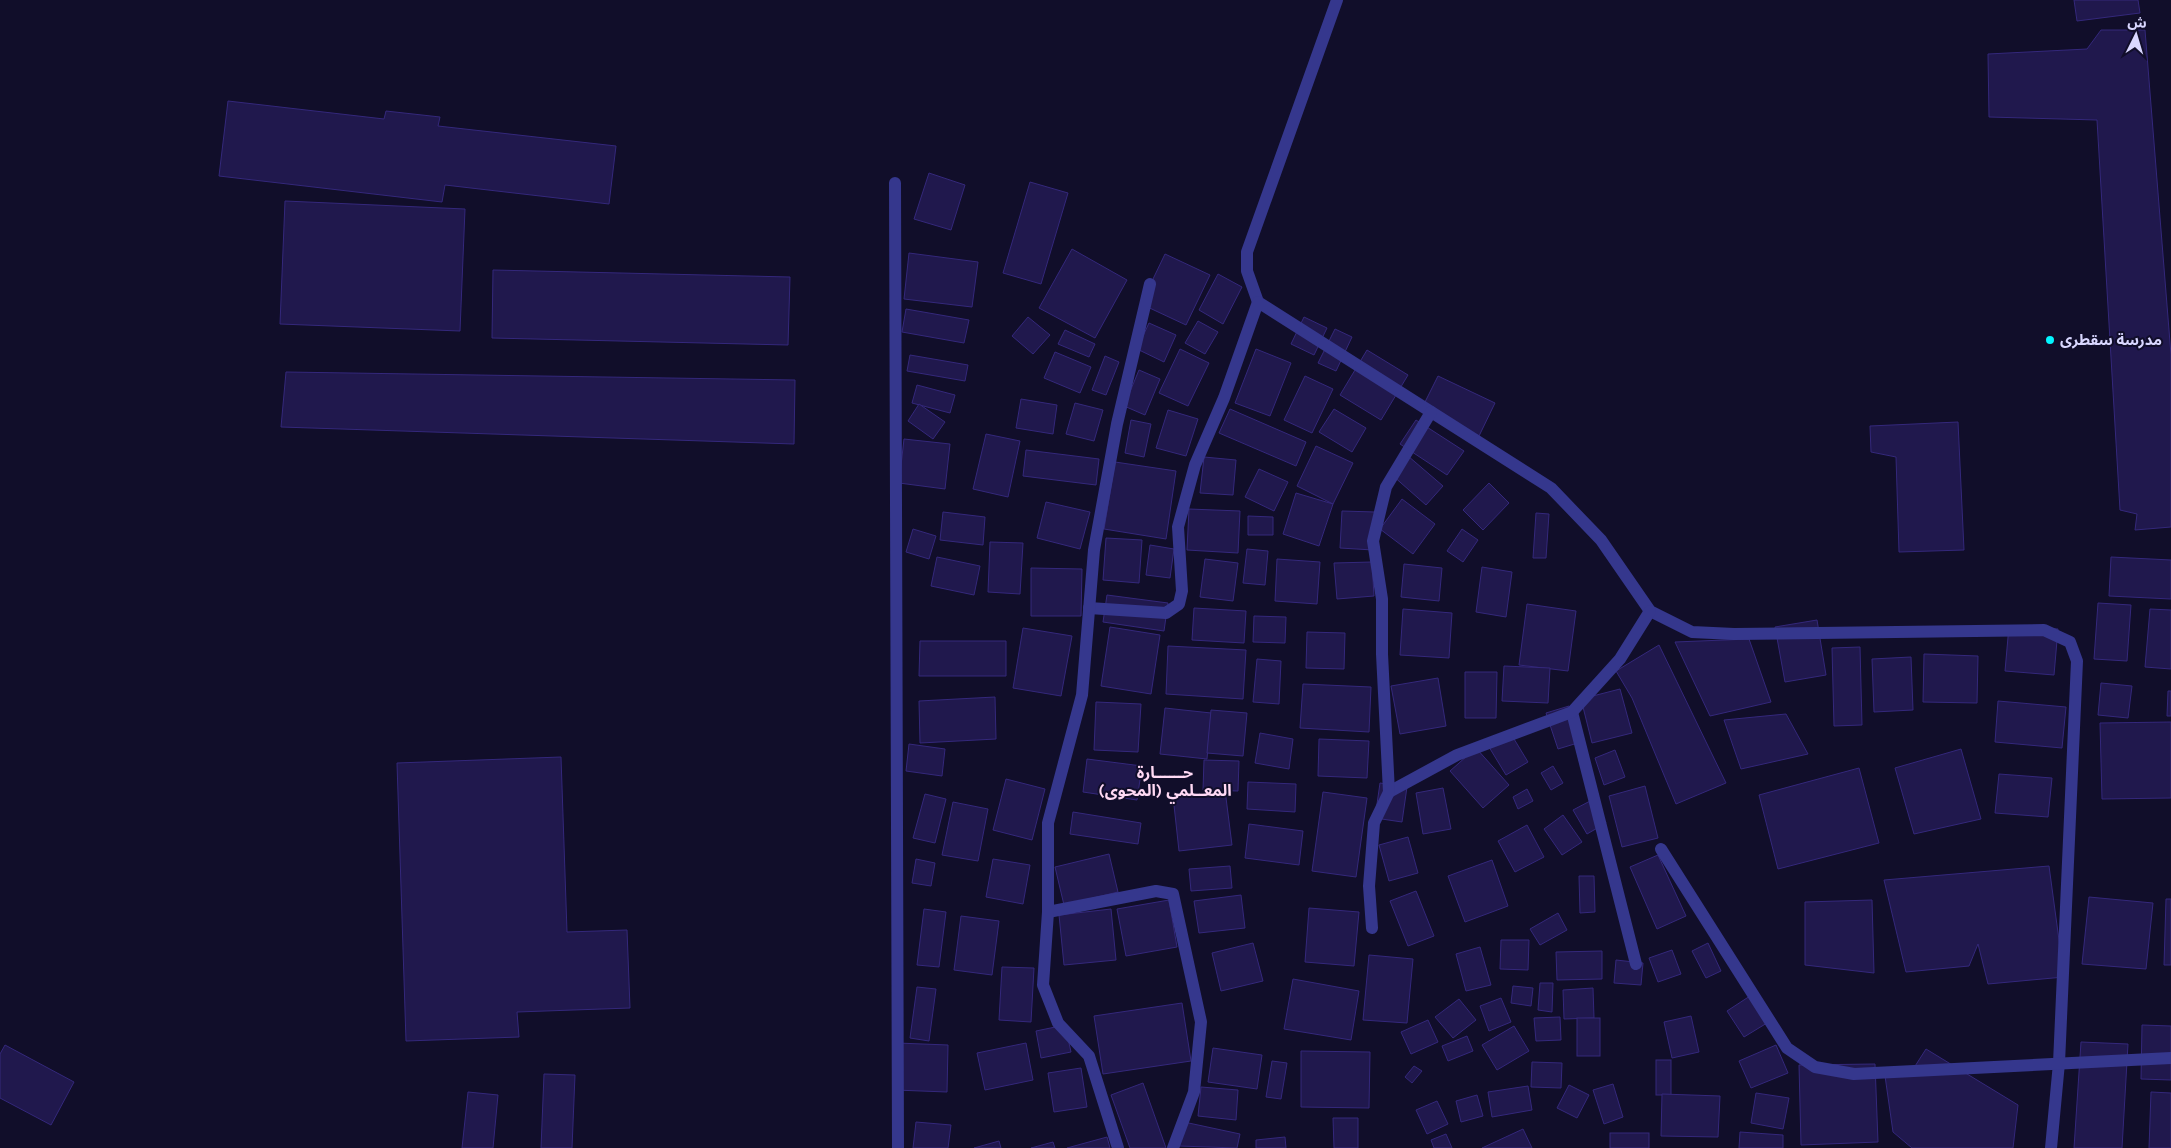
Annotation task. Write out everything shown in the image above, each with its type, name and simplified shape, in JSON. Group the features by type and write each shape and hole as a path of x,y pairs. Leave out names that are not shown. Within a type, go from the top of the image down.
{"street":[{"path":"1337,0 1247,252 1247,271 1258,302 1552,488 1602,540 1650,612 1692,632 1734,634 2044,630 2070,642 2077,661 2059,1063 2051,1148"},
{"path":"895,183 898,1148"},
{"path":"1118,1148 1089,1056 1058,1023 1043,985 1048,912 1048,823 1082,695 1094,550 1117,424 1150,284"},
{"path":"1089,608 1166,613 1179,604 1182,591 1178,527 1195,465 1224,398 1258,302"},
{"path":"1372,928 1369,886 1374,823 1389,792 1382,654 1382,599 1373,541 1386,487 1431,412"},
{"path":"1389,792 1457,756 1572,712 1620,659 1650,612"},
{"path":"1572,712 1636,964"},
{"path":"1662,848 1787,1048 1815,1067 1854,1074 2171,1058"},
{"path":"1048,912 1156,891 1173,894 1201,1022 1194,1092 1173,1148"}],"building":[{"path":"2074,0 2138,0 2140,13 2077,21"},
{"path":"2101,30 2145,30 2171,355 2171,527 2135,530 2137,514 2120,510 2097,120 1989,117 1988,54 2087,49"},
{"path":"228,101 384,119 386,111 440,117 438,126 616,146 609,204 445,185 442,202 219,176"},
{"path":"929,173 965,185 951,230 914,219"},
{"path":"1030,182 1068,193 1041,284 1003,273"},
{"path":"285,201 465,209 460,331 280,324"},
{"path":"1072,249 1127,280 1095,338 1039,308"},
{"path":"909,253 978,262 972,307 904,299"},
{"path":"1165,254 1210,275 1186,325 1141,304"},
{"path":"493,270 790,277 788,345 492,338"},
{"path":"1218,274 1242,287 1223,324 1199,310"},
{"path":"906,309 969,320 964,343 902,332"},
{"path":"1028,317 1050,335 1033,354 1012,336"},
{"path":"1304,317 1327,328 1314,355 1291,344"},
{"path":"1198,321 1218,332 1205,354 1185,343"},
{"path":"1149,323 1176,335 1164,362 1137,349"},
{"path":"1335,329 1352,337 1336,371 1318,363"},
{"path":"1065,330 1095,344 1089,357 1058,344"},
{"path":"1180,349 1209,363 1188,406 1159,393"},
{"path":"1256,349 1291,363 1270,416 1235,403"},
{"path":"1367,350 1408,375 1381,420 1340,395"},
{"path":"1055,352 1091,367 1080,393 1044,378"},
{"path":"910,355 968,365 965,381 907,371"},
{"path":"1105,356 1119,362 1106,395 1092,390"},
{"path":"1139,370 1160,379 1145,415 1124,406"},
{"path":"286,372 795,380 794,444 281,427"},
{"path":"1305,376 1333,389 1312,433 1284,420"},
{"path":"1438,376 1495,403 1479,436 1422,408"},
{"path":"917,385 955,395 950,413 912,403"},
{"path":"1021,399 1057,405 1053,434 1016,428"},
{"path":"1075,403 1103,410 1094,441 1066,434"},
{"path":"919,404 945,422 933,439 908,421"},
{"path":"1230,409 1306,442 1296,466 1219,433"},
{"path":"1334,409 1366,428 1352,452 1319,432"},
{"path":"1168,410 1198,419 1186,456 1156,448"},
{"path":"1131,420 1151,424 1144,457 1125,453"},
{"path":"1416,420 1464,451 1447,475 1400,444"},
{"path":"1958,422 1964,550 1899,552 1896,457 1871,452 1870,426"},
{"path":"986,434 1020,441 1008,497 973,489"},
{"path":"904,439 950,444 945,489 899,483"},
{"path":"1316,446 1353,463 1333,504 1297,486"},
{"path":"1026,450 1099,459 1096,485 1023,476"},
{"path":"1408,456 1443,486 1426,505 1392,475"},
{"path":"1204,457 1236,460 1233,495 1200,493"},
{"path":"1115,462 1176,471 1166,539 1104,529"},
{"path":"1259,469 1288,482 1274,511 1245,497"},
{"path":"1489,483 1509,503 1483,530 1463,510"},
{"path":"1296,493 1333,504 1319,546 1283,534"},
{"path":"1402,499 1435,524 1413,554 1380,529"},
{"path":"1046,502 1090,512 1080,549 1037,538"},
{"path":"1189,509 1240,511 1238,553 1187,550"},
{"path":"1342,511 1375,512 1373,550 1340,548"},
{"path":"943,512 985,517 983,545 940,540"},
{"path":"1536,513 1549,514 1546,558 1533,558"},
{"path":"1248,516 1273,517 1273,535 1248,535"},
{"path":"913,529 936,536 929,559 906,552"},
{"path":"1462,529 1478,540 1463,562 1447,551"},
{"path":"1106,538 1142,540 1139,583 1103,580"},
{"path":"990,542 1023,543 1020,594 988,592"},
{"path":"1150,545 1174,549 1170,578 1146,575"},
{"path":"1247,549 1268,551 1265,585 1243,583"},
{"path":"937,557 980,566 974,595 931,586"},
{"path":"2111,557 2171,560 2171,599 2109,596"},
{"path":"1205,559 1238,563 1233,601 1200,597"},
{"path":"1277,559 1320,562 1317,604 1275,601"},
{"path":"1372,562 1374,596 1337,599 1334,563"},
{"path":"1404,564 1442,568 1439,601 1401,597"},
{"path":"1482,567 1512,572 1506,617 1476,612"},
{"path":"1031,568 1082,569 1081,616 1031,616"},
{"path":"1107,595 1168,603 1164,631 1103,622"},
{"path":"2098,603 2131,605 2127,661 2094,659"},
{"path":"1527,604 1576,611 1568,671 1519,665"},
{"path":"1194,608 1246,611 1244,643 1192,640"},
{"path":"1403,609 1452,613 1449,658 1400,655"},
{"path":"2150,609 2171,610 2171,669 2145,667"},
{"path":"1254,616 1286,617 1285,643 1253,642"},
{"path":"1817,620 1826,675 1785,682 1775,627"},
{"path":"2009,626 2058,629 2054,675 2005,671"},
{"path":"1110,627 1160,635 1151,694 1101,686"},
{"path":"1023,628 1072,636 1061,696 1013,688"},
{"path":"1307,632 1345,633 1344,669 1306,668"},
{"path":"1749,639 1771,702 1710,716 1675,642"},
{"path":"920,641 1006,641 1006,676 919,676"},
{"path":"1659,645 1726,783 1676,804 1632,698 1616,671"},
{"path":"1168,646 1246,650 1243,699 1166,694"},
{"path":"1860,647 1862,725 1834,726 1832,648"},
{"path":"1924,654 1978,656 1977,703 1923,702"},
{"path":"1911,657 1913,710 1874,712 1872,659"},
{"path":"1257,659 1281,661 1279,704 1253,702"},
{"path":"1504,666 1550,668 1548,703 1502,701"},
{"path":"1465,672 1497,672 1496,718 1465,718"},
{"path":"1438,678 1446,726 1400,734 1391,686"},
{"path":"2101,683 2132,686 2128,718 2098,715"},
{"path":"1303,684 1371,687 1369,732 1300,728"},
{"path":"1620,689 1632,733 1592,743 1581,699"},
{"path":"2168,691 2171,691 2171,716 2167,716"},
{"path":"995,697 996,739 920,743 919,701"},
{"path":"1998,701 2066,707 2062,748 1995,742"},
{"path":"1096,702 1141,704 1138,752 1094,750"},
{"path":"1569,706 1581,742 1558,749 1546,713"},
{"path":"1165,708 1211,713 1207,759 1160,754"},
{"path":"1211,710 1247,713 1243,756 1207,753"},
{"path":"1786,714 1808,754 1741,769 1724,720"},
{"path":"2171,722 2171,798 2102,799 2100,723"},
{"path":"1260,733 1293,739 1289,769 1255,763"},
{"path":"1511,734 1528,762 1506,775 1489,747"},
{"path":"1319,739 1369,741 1367,778 1318,776"},
{"path":"909,744 945,749 942,776 906,771"},
{"path":"1476,748 1509,785 1483,808 1450,771"},
{"path":"1961,749 1981,819 1914,834 1895,768"},
{"path":"1615,750 1625,777 1604,785 1595,758"},
{"path":"561,757 567,932 627,930 630,1008 517,1012 519,1037 406,1041 397,763"},
{"path":"1087,759 1142,766 1137,800 1083,792"},
{"path":"1204,760 1239,761 1238,791 1203,790"},
{"path":"1553,766 1563,783 1551,790 1541,773"},
{"path":"1859,768 1879,843 1778,869 1759,795"},
{"path":"1999,774 2052,778 2048,817 1995,813"},
{"path":"1006,779 1045,789 1032,840 993,830"},
{"path":"1248,782 1296,784 1295,812 1247,809"},
{"path":"1380,783 1407,787 1402,822 1375,818"},
{"path":"1645,786 1658,838 1622,847 1609,796"},
{"path":"1443,788 1451,829 1423,834 1416,793"},
{"path":"1527,789 1533,801 1518,809 1513,797"},
{"path":"1225,790 1232,845 1179,851 1173,796"},
{"path":"1323,792 1367,798 1356,877 1312,871"},
{"path":"925,794 946,799 935,843 913,838"},
{"path":"1592,800 1606,823 1587,834 1573,810"},
{"path":"953,802 988,809 978,861 942,855"},
{"path":"1073,812 1141,823 1138,844 1070,834"},
{"path":"1563,815 1582,842 1562,855 1544,829"},
{"path":"1249,824 1303,831 1299,865 1245,858"},
{"path":"1527,825 1544,857 1515,872 1498,841"},
{"path":"1408,837 1418,873 1389,881 1379,845"},
{"path":"1109,854 1118,892 1064,905 1055,867"},
{"path":"1658,855 1686,916 1657,929 1630,867"},
{"path":"916,859 935,863 931,886 912,883"},
{"path":"993,859 1030,865 1023,904 986,897"},
{"path":"1492,860 1508,906 1465,922 1448,876"},
{"path":"1230,866 1232,888 1191,891 1189,869"},
{"path":"2049,866 2064,977 1988,984 1978,944 1969,966 1906,972 1884,880"},
{"path":"1579,876 1594,876 1595,912 1580,913"},
{"path":"1416,891 1434,936 1408,946 1390,901"},
{"path":"1241,895 1245,928 1199,933 1194,901"},
{"path":"2089,897 2153,903 2146,969 2082,964"},
{"path":"2166,899 2171,899 2171,965 2164,965"},
{"path":"1169,900 1177,947 1126,956 1117,909"},
{"path":"1872,900 1874,973 1805,965 1805,902"},
{"path":"1309,908 1359,912 1354,966 1305,962"},
{"path":"924,909 946,912 939,967 917,965"},
{"path":"1111,909 1116,960 1064,965 1059,915"},
{"path":"1558,913 1567,930 1540,945 1530,929"},
{"path":"961,916 999,921 992,975 954,970"},
{"path":"1501,940 1529,940 1528,970 1500,969"},
{"path":"1253,943 1263,981 1221,991 1212,953"},
{"path":"1708,943 1721,971 1706,978 1692,951"},
{"path":"1480,947 1491,985 1466,991 1456,954"},
{"path":"1672,950 1681,974 1658,982 1649,958"},
{"path":"1602,951 1602,979 1557,980 1556,952"},
{"path":"1369,955 1413,959 1407,1023 1363,1020"},
{"path":"1616,960 1643,963 1641,985 1614,983"},
{"path":"1002,967 1034,968 1031,1022 999,1020"},
{"path":"1293,979 1359,991 1351,1040 1284,1029"},
{"path":"1540,983 1553,983 1552,1012 1538,1010"},
{"path":"1513,986 1533,988 1531,1006 1511,1003"},
{"path":"917,987 936,989 929,1041 910,1038"},
{"path":"1593,988 1594,1018 1564,1019 1563,990"},
{"path":"1750,996 1767,1023 1744,1037 1727,1011"},
{"path":"1501,998 1511,1022 1489,1031 1480,1006"},
{"path":"1459,999 1476,1020 1453,1038 1435,1017"},
{"path":"1182,1003 1191,1061 1103,1074 1094,1016"},
{"path":"1691,1016 1699,1052 1672,1058 1664,1022"},
{"path":"1560,1017 1561,1040 1536,1041 1534,1018"},
{"path":"1577,1018 1600,1018 1600,1056 1577,1056"},
{"path":"1428,1020 1438,1042 1411,1054 1401,1032"},
{"path":"1065,1025 1071,1052 1041,1058 1036,1031"},
{"path":"2142,1025 2171,1026 2171,1080 2141,1079"},
{"path":"1514,1026 1529,1051 1497,1070 1482,1045"},
{"path":"1467,1036 1473,1051 1448,1061 1442,1046"},
{"path":"2081,1042 2128,1044 2122,1148 2074,1148"},
{"path":"897,1043 948,1045 947,1092 895,1090"},
{"path":"1026,1043 1033,1080 985,1090 977,1053"},
{"path":"5,1045 74,1082 51,1125 0,1098 0,1054"},
{"path":"1776,1045 1788,1073 1751,1088 1739,1061"},
{"path":"1213,1048 1262,1055 1257,1089 1208,1082"},
{"path":"1926,1049 2018,1105 2013,1148 1912,1148 1893,1132 1885,1076 1910,1074"},
{"path":"1301,1051 1370,1052 1369,1108 1301,1107"},
{"path":"1656,1060 1671,1060 1671,1095 1656,1095"},
{"path":"1272,1061 1287,1063 1281,1099 1266,1097"},
{"path":"1532,1062 1562,1063 1561,1088 1531,1087"},
{"path":"1875,1064 1878,1142 1801,1145 1799,1065"},
{"path":"1414,1066 1422,1071 1412,1083 1405,1077"},
{"path":"1081,1068 1087,1107 1054,1112 1048,1073"},
{"path":"544,1074 575,1075 572,1148 541,1148"},
{"path":"1143,1083 1166,1148 1130,1148 1111,1095"},
{"path":"1613,1084 1623,1117 1604,1124 1593,1090"},
{"path":"1569,1085 1589,1095 1577,1118 1557,1108"},
{"path":"1528,1086 1532,1110 1492,1117 1488,1092"},
{"path":"1201,1087 1238,1090 1236,1120 1198,1116"},
{"path":"468,1092 498,1095 493,1148 462,1148"},
{"path":"2151,1092 2171,1093 2171,1148 2149,1148"},
{"path":"1756,1093 1789,1098 1783,1129 1751,1123"},
{"path":"1662,1094 1720,1096 1718,1137 1661,1136"},
{"path":"1477,1095 1483,1116 1461,1122 1456,1101"},
{"path":"1437,1101 1448,1124 1427,1134 1416,1110"},
{"path":"1333,1118 1358,1118 1358,1148 1334,1148"},
{"path":"916,1122 951,1125 948,1148 913,1148"},
{"path":"1184,1122 1240,1134 1237,1148 1179,1146"},
{"path":"1523,1129 1532,1148 1482,1148"},
{"path":"1740,1132 1783,1135 1783,1148 1739,1148"},
{"path":"1610,1133 1649,1133 1649,1148 1610,1148"},
{"path":"1446,1134 1452,1148 1434,1148 1431,1140"},
{"path":"1107,1137 1110,1148 1067,1148"},
{"path":"1285,1137 1286,1148 1256,1148 1256,1140"},
{"path":"999,1141 1001,1148 974,1148"},
{"path":"1053,1142 1055,1148 1031,1148"}],"place":[{"name":"مدرسة سقطرى","path":"2050,340"}],"district":[{"name":"حــــــارة المعــلمي (المحوى)","path":"1165,781"}]}
